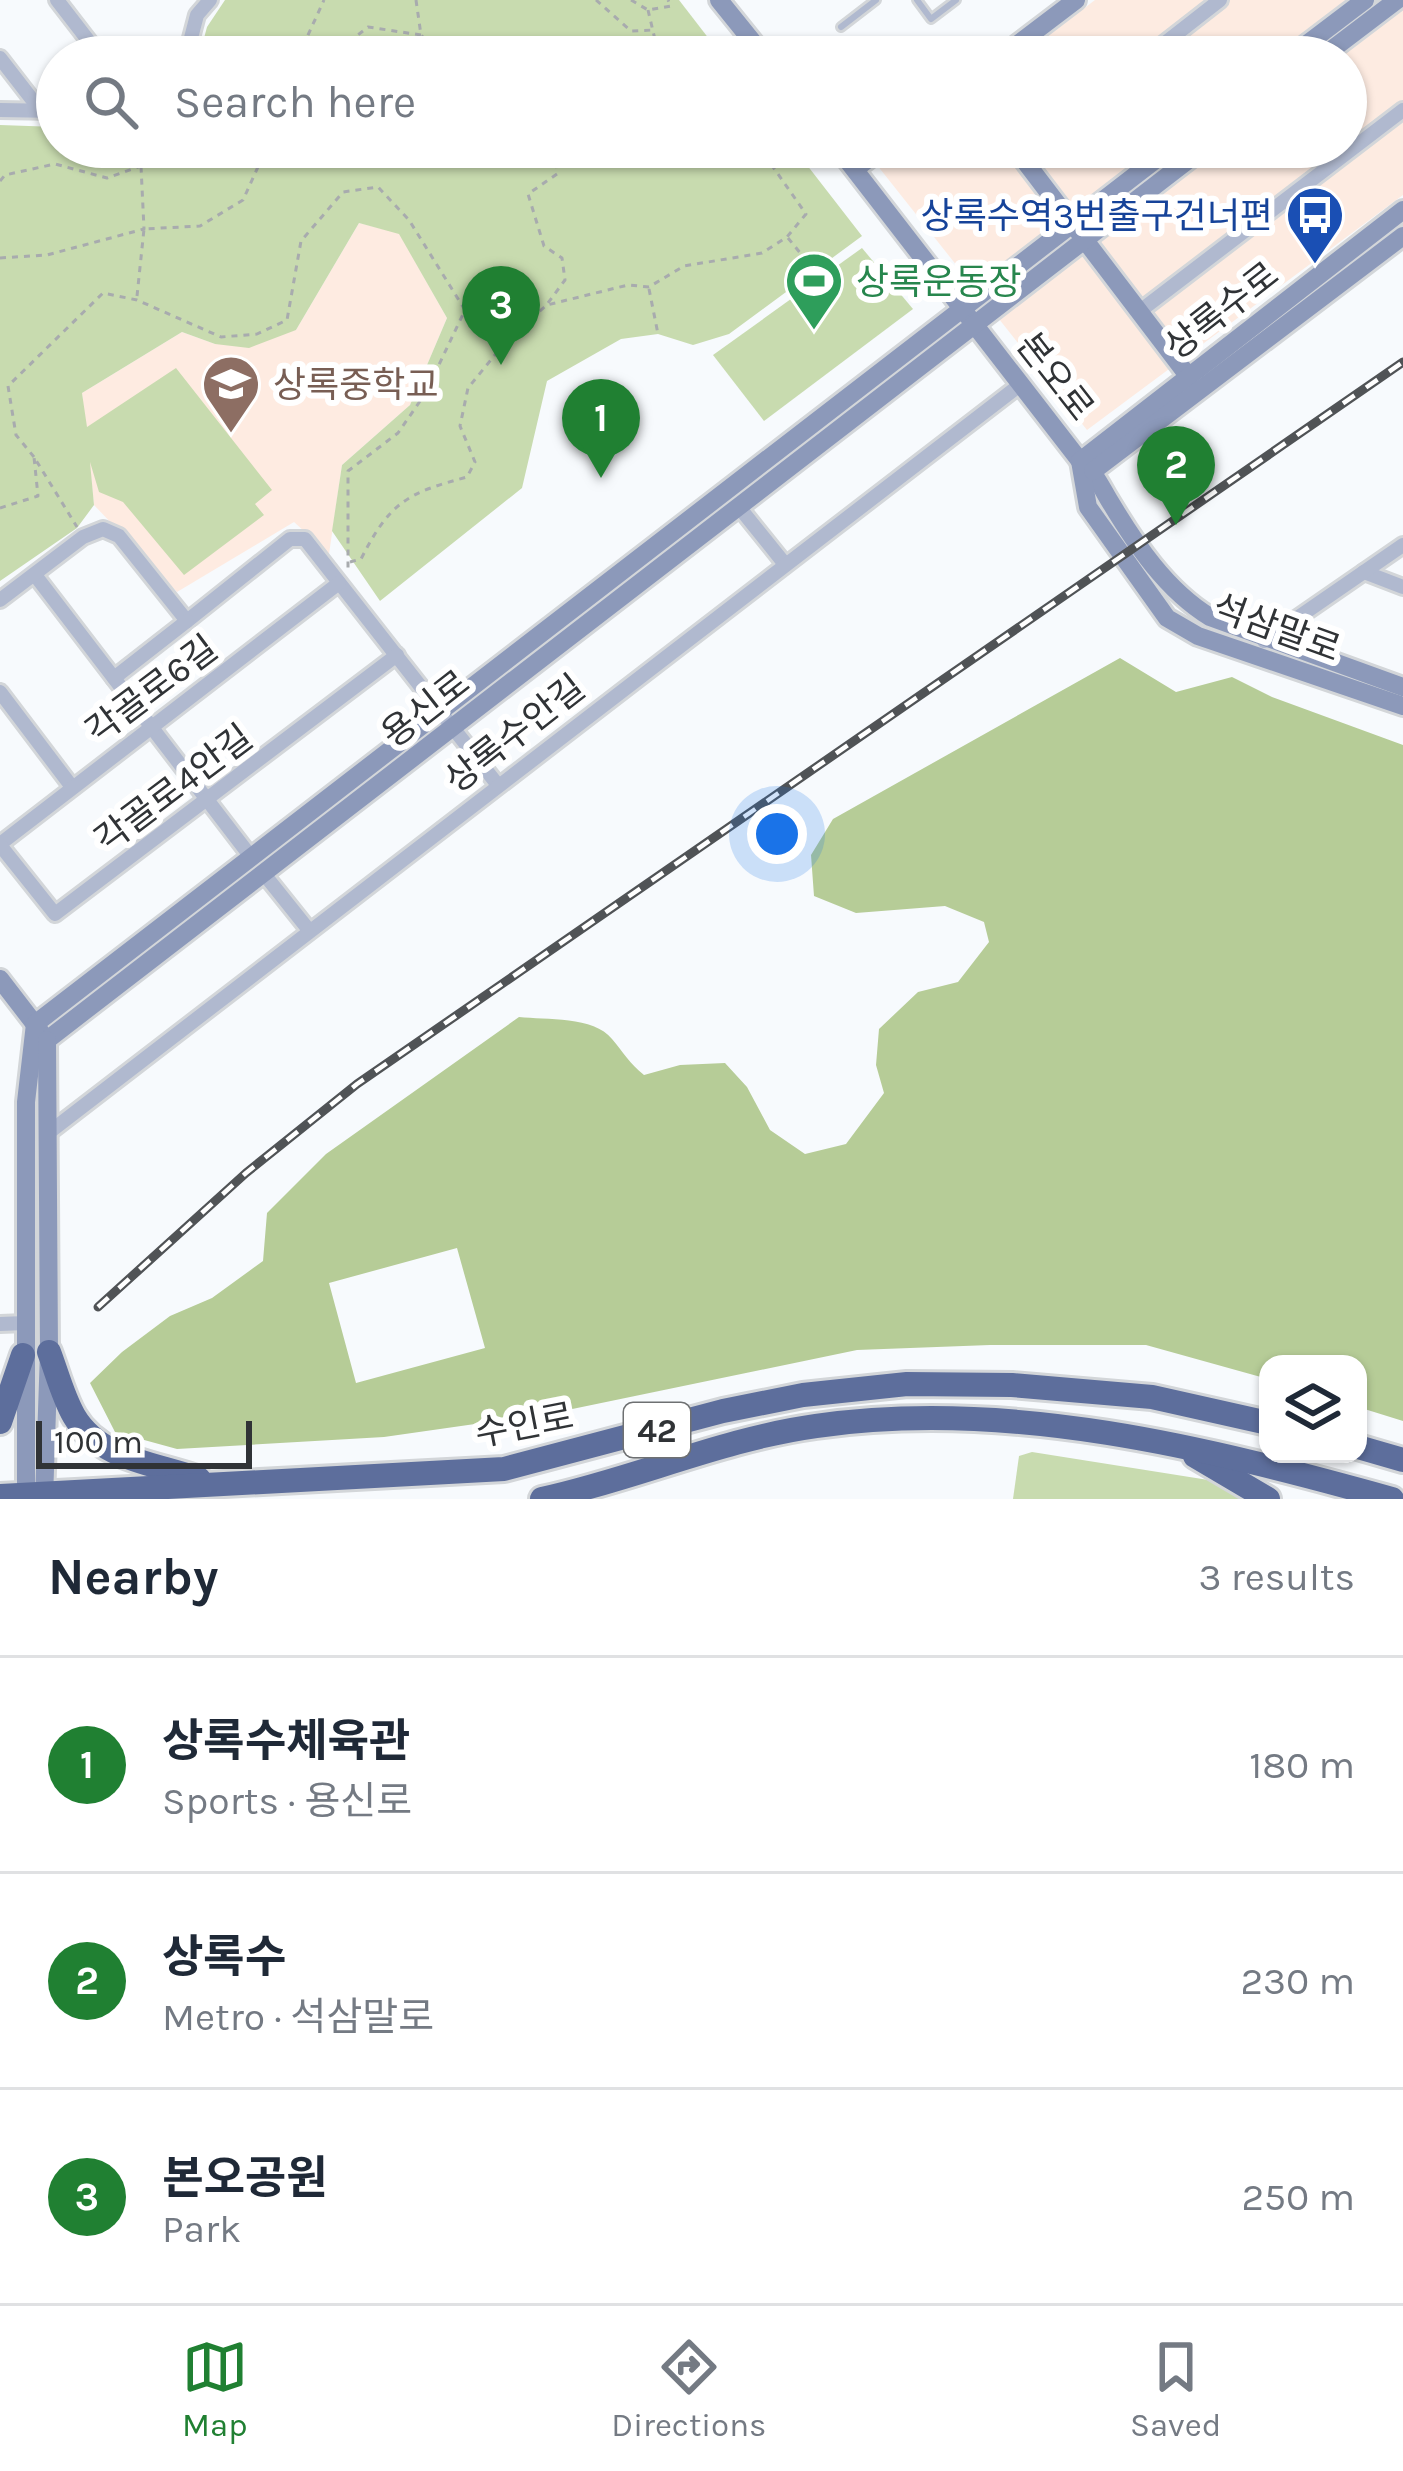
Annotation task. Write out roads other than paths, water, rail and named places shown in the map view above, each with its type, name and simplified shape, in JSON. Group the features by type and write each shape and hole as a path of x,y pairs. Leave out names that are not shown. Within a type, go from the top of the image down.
{"highway":[{"path":"0,1422 36,1354"},
{"path":"36,1354 74,1416 98,1443 124,1457 213,1484"},
{"name":"수인로","path":"0,1496 504,1468 743,1407 803,1395 908,1384 1012,1384 1152,1397 1259,1421"},
{"name":"수인로","path":"542,1499 579,1495 689,1454 813,1426 889,1419 1078,1429 1243,1458 1392,1499"},
{"path":"1178,1446 1268,1499"},
{"path":"1367,1449 1398,1456"}],"main road":[{"path":"719,0 748,36"},
{"path":"1029,36 1076,0"},
{"path":"1317,36 1364,0"},
{"path":"1350,36 1397,0"},
{"path":"1034,168 1189,377"},
{"name":"용신로","path":"41,1032 251,857 739,507 1072,223 1144,168"},
{"name":"용신로","path":"41,1032 264,874 447,720 968,316 1085,239 1178,168"},
{"name":"본오로","path":"855,169 1087,466"},
{"name":"상록수로","path":"1087,466 1189,377 1403,211"},
{"name":"상록수로","path":"1087,466 1403,236"},
{"name":"석삼말로","path":"1087,466 1182,600 1210,617 1403,687"},
{"name":"석삼말로","path":"1087,466 1088,507 1167,618 1198,636 1403,706"},
{"path":"0,979 41,1032 47,1134 36,1354 35,1495"},
{"path":"36,1354 25,1323 26,1102 41,1032"}],"street":[{"path":"192,36 197,15 209,0"},
{"path":"1174,36 1220,0"},
{"path":"62,2 86,36"},
{"path":"0,58 36,97"},
{"path":"0,110 36,111"},
{"path":"1367,138 1403,110"},
{"path":"1140,311 1327,168"},
{"name":"상록수안길","path":"47,1134 1021,384"},
{"path":"739,507 784,563"},
{"path":"0,600 83,537 103,529 119,536 187,621"},
{"path":"113,678 290,539 304,539 497,784"},
{"path":"1247,653 1403,545"},
{"path":"1364,572 1403,587"},
{"path":"35,575 251,857"},
{"name":"각골로6길","path":"0,845 339,583"},
{"name":"각골로4안길","path":"0,845 55,914 397,655"},
{"path":"0,692 72,787"},
{"path":"264,874 308,929"},
{"path":"0,1324 25,1323"}],"lane":[{"path":"841,27 876,0"},
{"path":"916,0 932,19 956,0"}],"railway":[{"path":"98,1307 246,1173 357,1084 1403,362"}],"place":[{"name":"상록수역3번출구건너편","path":"1315,266"},
{"name":"상록운동장","path":"814,332"},
{"name":"본오공원","path":"501,365"},
{"name":"상록중학교","path":"231,435"},
{"name":"상록수체육관","path":"601,478"},
{"name":"상록수","path":"1176,525"}]}
